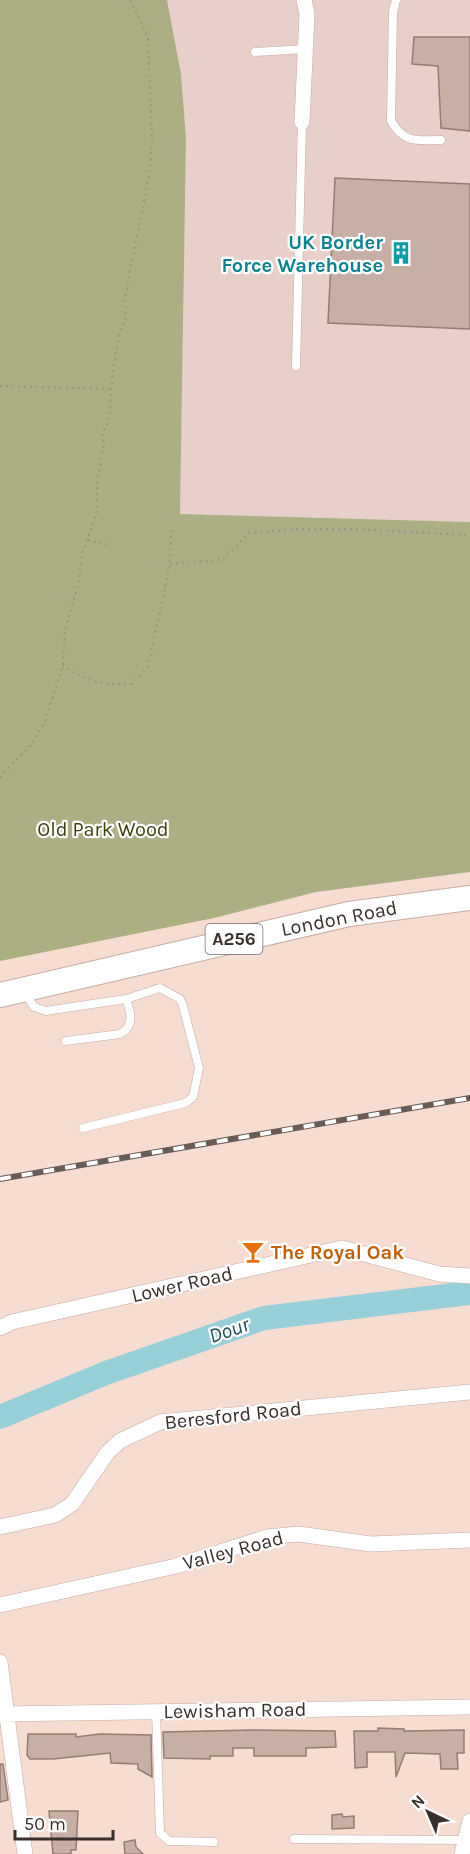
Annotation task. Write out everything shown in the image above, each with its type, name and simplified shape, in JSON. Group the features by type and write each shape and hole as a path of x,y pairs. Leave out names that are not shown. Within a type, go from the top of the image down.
{"main road":[{"name":"London Road","path":"11,992 350,914 470,898"}],"street":[{"path":"302,123 306,2"},
{"name":"Lower Road","path":"0,1328 12,1322 342,1248 439,1274 470,1276"},
{"name":"Beresford Road","path":"0,1527 55,1515 72,1504 108,1452 120,1441 160,1422 470,1392"},
{"name":"Valley Road","path":"0,1605 176,1566 267,1537 298,1534 371,1544 470,1540"},
{"path":"0,1662 3,1713 25,1854"},
{"name":"Lewisham Road","path":"3,1713 470,1707"},
{"path":"466,1844 470,1821"}],"lane":[{"path":"396,0 393,12 391,121 398,134 410,140 441,140"},
{"path":"255,52 306,50"},
{"path":"296,366 302,123"},
{"path":"11,992 34,1007 46,1011 126,999 160,988 180,999 199,1068 197,1088 193,1097 185,1103 83,1128"},
{"path":"66,1041 120,1034 127,1030 130,1025 131,1012 126,999"},
{"path":"156,1711 159,1833 169,1841 214,1842"},
{"path":"294,1839 466,1844"}],"path":[{"path":"0,777 32,744 44,723 63,666 65,629 79,582 82,556 97,511 97,482 104,444 102,434 109,421 113,368 120,332 126,317 129,274 149,177 152,141 148,37 130,0"},
{"path":"0,386 113,390"},
{"path":"63,666 81,678 109,686 132,684 148,667 170,564 171,529"},
{"path":"170,564 222,560 249,533 299,529 353,529 470,535"},
{"path":"88,540 109,545"}],"shaded area":[{"path":"167,0 470,0 470,522 180,514 186,138 181,74"}],"green space":[{"name":"Old Park Wood","path":"0,0 167,0 181,74 186,138 180,514 470,522 470,872 316,892 214,918 0,961"}],"building":[{"path":"414,37 470,37 470,131 441,128 438,66 412,64"},
{"name":"UK Border Force Warehouse","path":"335,178 470,184 470,329 328,323"},
{"path":"378,1728 404,1729 404,1731 464,1730 464,1753 457,1753 458,1769 441,1769 440,1754 405,1753 396,1777 395,1752 367,1752 367,1767 355,1768 354,1731 378,1731"},
{"path":"335,1731 336,1747 306,1748 306,1756 254,1756 254,1748 233,1748 233,1756 210,1756 210,1759 164,1758 163,1732"},
{"path":"28,1734 76,1734 76,1737 100,1734 151,1735 152,1777 138,1769 138,1764 111,1763 110,1753 30,1759 27,1755"},
{"path":"0,1764 3,1764 8,1800 0,1802"},
{"path":"49,1811 78,1811 76,1850 71,1850 71,1854 53,1854"},
{"path":"342,1814 343,1817 354,1816 354,1828 332,1829 332,1815"},
{"path":"135,1840 136,1847 143,1854 125,1854 124,1842"}],"waterway":[{"name":"Dour","path":"0,1417 106,1373 264,1318 470,1293"}],"railway":[{"path":"0,1179 470,1098"}],"place":[{"name":"UK Border Force Warehouse","path":"401,253"},
{"name":"The Royal Oak","path":"253,1252"}]}
